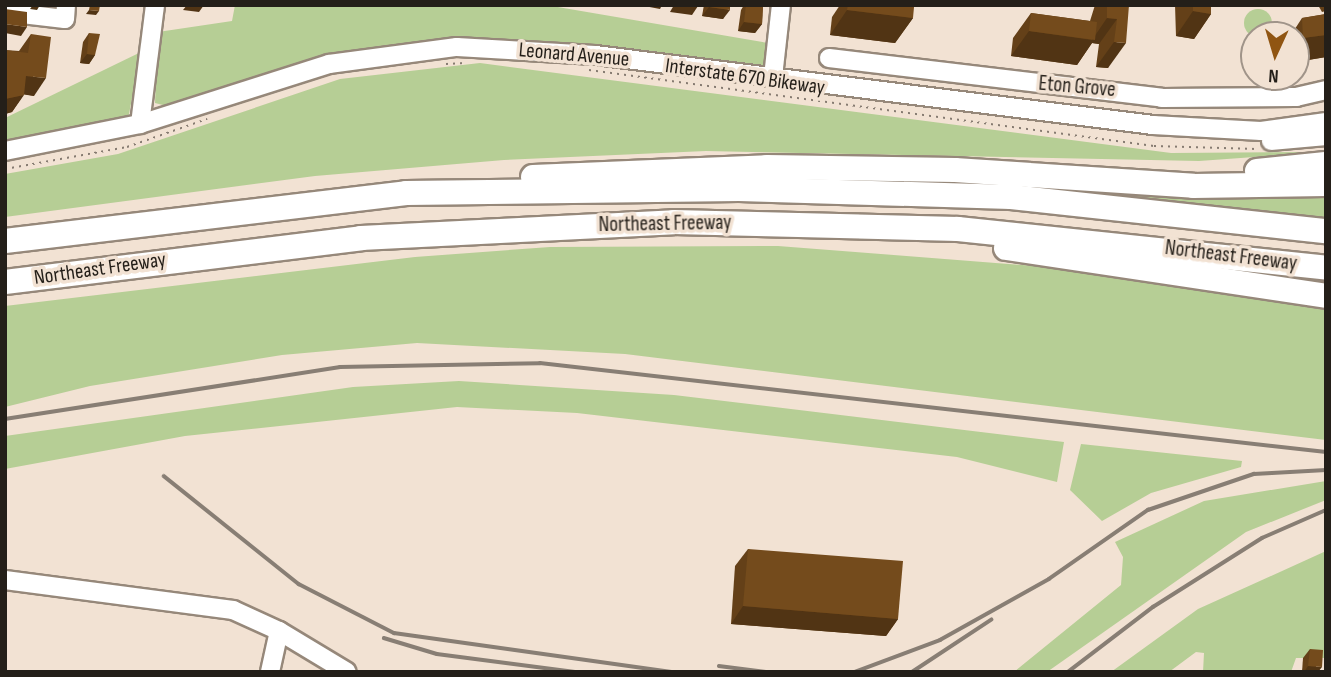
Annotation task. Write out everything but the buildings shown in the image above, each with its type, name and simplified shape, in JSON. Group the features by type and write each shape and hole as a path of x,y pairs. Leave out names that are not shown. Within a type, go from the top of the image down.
{"highway":[{"path":"406,193 627,171 1258,171 1326,163"},
{"path":"955,170 1193,186 1326,184"},
{"name":"Northeast Freeway","path":"5,241 406,193 883,191 1011,197 1326,231"},
{"path":"825,223 1326,296"},
{"name":"Northeast Freeway","path":"5,282 464,230 825,223 1093,240 1326,268"}],"street":[{"path":"5,12 65,19 66,5"},
{"path":"140,124 155,5"},
{"path":"772,77 781,5"},
{"name":"Leonard Avenue","path":"5,152 140,124 294,72 437,49 561,52 1153,125 1227,139 1326,136"},
{"name":"Eton Grove","path":"829,58 1162,98 1284,98 1326,90"},
{"name":"Leonard Avenue","path":"1153,125 1261,131 1326,122"},
{"path":"5,580 233,610 279,631 319,664 347,672"},
{"path":"270,672 279,631"}],"path":[{"path":"437,65 475,63"},
{"name":"Interstate 670 Bikeway","path":"575,69 1154,146 1259,149"},
{"path":"5,169 127,147 216,116"}],"green space":[{"path":"235,5 546,5 768,43 768,54 765,65 755,69 604,49 464,41 341,55 167,106 155,103 158,32 232,21"},
{"path":"1258,9 1264,10 1272,21 1244,21 1248,13"},
{"path":"141,52 128,119 5,143 5,118"},
{"path":"480,63 1171,153 1326,152 1199,161 706,151 504,160 315,176 5,217 5,174 118,154 340,79"},
{"path":"1091,187 1326,193 1326,219 1091,193"},
{"path":"778,246 1061,268 1326,309 1326,440 625,354 417,343 282,355 90,386 5,407 5,306 415,257 550,247"},
{"path":"459,381 674,395 1064,442 1057,482 957,457 577,413 457,407 185,436 5,469 5,436 353,387"},
{"path":"1081,444 1242,461 1241,467 1151,493 1102,521 1070,490"},
{"path":"1326,481 1326,500 1246,532 1047,672 1014,672 1121,585 1123,557 1115,542 1204,501"},
{"path":"1326,551 1326,658 1296,658 1291,672 1203,672 1204,653 1196,652 1169,672 1111,672 1198,609"}],"railway":[{"path":"5,419 340,367 540,363 1326,452"},
{"path":"855,672 940,640 1049,579 1148,510 1254,474 1326,470"},
{"path":"164,476 299,584 394,633 671,672"},
{"path":"1068,672 1153,607 1262,538 1326,510"},
{"path":"912,672 991,620"},
{"path":"384,638 437,654 575,672"},
{"path":"719,666 766,672"}]}
